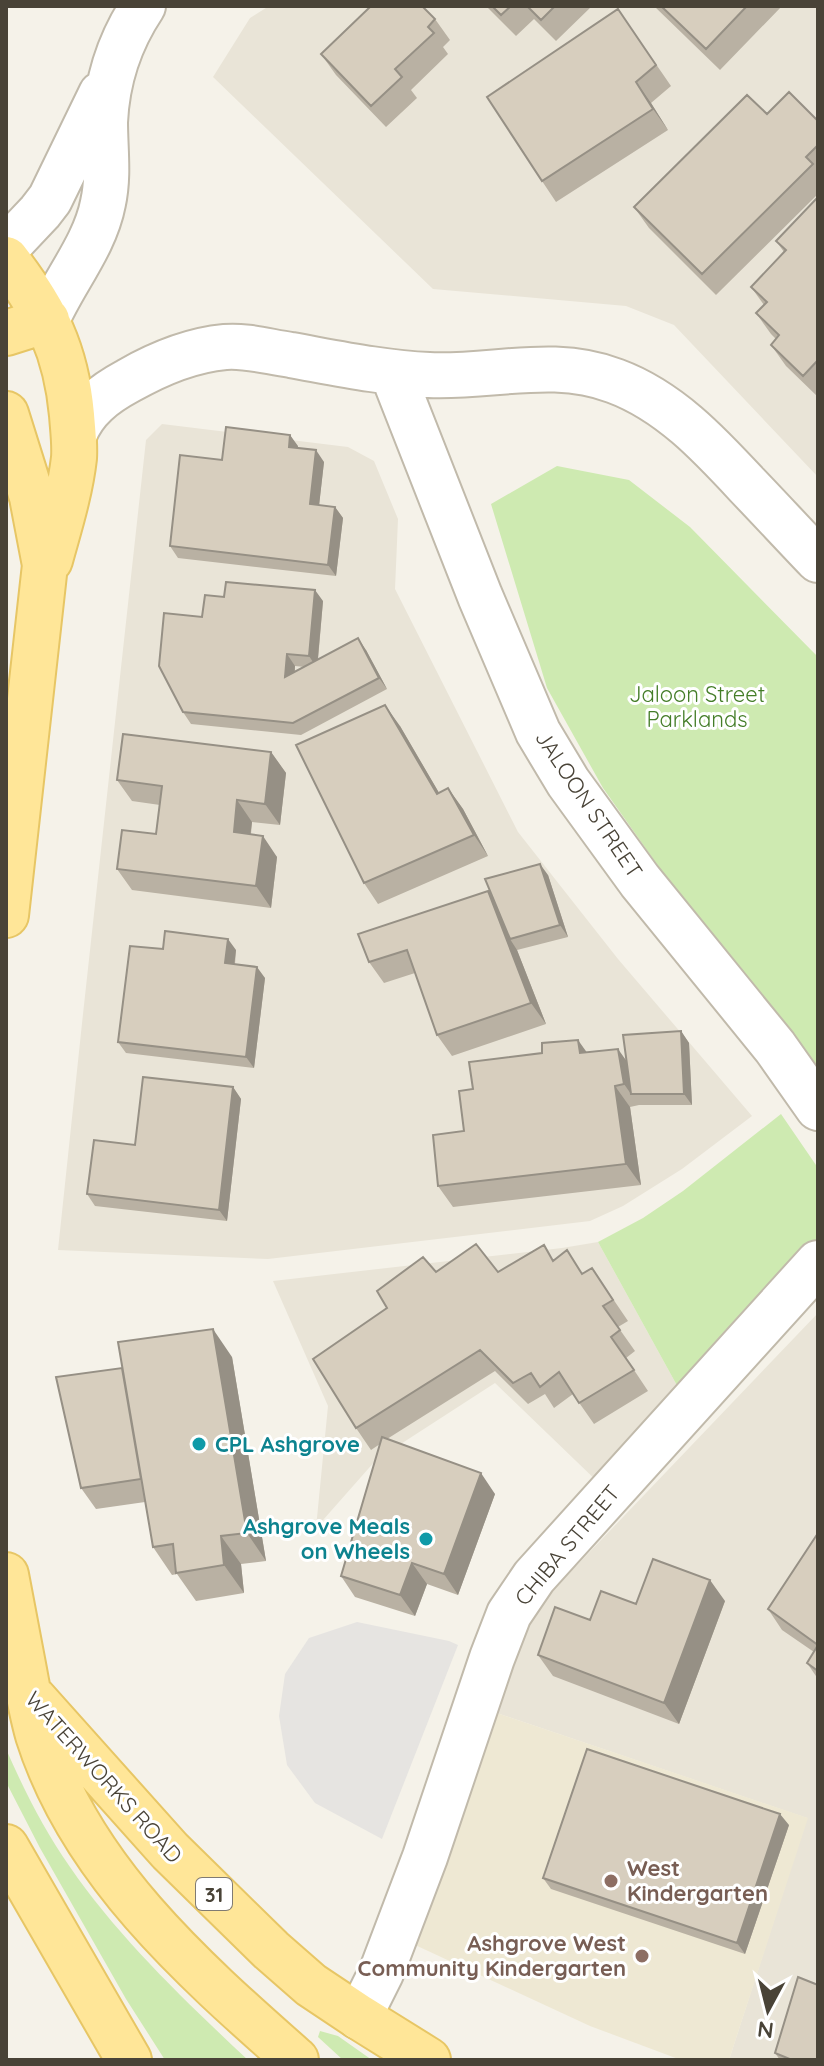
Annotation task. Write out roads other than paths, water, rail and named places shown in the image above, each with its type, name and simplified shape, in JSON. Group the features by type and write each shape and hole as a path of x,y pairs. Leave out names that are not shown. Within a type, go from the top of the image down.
{"main road":[{"path":"6,259 36,300 62,355 73,424 74,454 70,482 45,582"},
{"path":"6,333 47,320"},
{"path":"6,915 45,565 38,522 6,414 73,424"},
{"path":"6,1575 17,1682 54,1776 78,1825 112,1876 149,1919 296,2060"},
{"name":"WATERWORKS ROAD","path":"17,1682 170,1851 271,1950 311,1985 417,2056"},
{"path":"6,1847 129,2060"}],"street":[{"path":"6,248 50,199 111,74 123,40 143,6"},
{"path":"47,320 92,234 103,205 106,98 111,74"},
{"path":"73,424 79,423 90,408 112,390 136,376 201,351 238,346 392,372 450,376 553,368 579,371 615,380 680,419 724,460 818,560"},
{"name":"JALOON STREET","path":"392,372 480,596 538,732 568,782 640,881 775,1047 818,1108"},
{"name":"CHIBA STREET","path":"359,2017 381,1973 425,1857 509,1614 534,1577 818,1263"}],"place":[{"name":"CPL Ashgrove","path":"199,1444"},
{"name":"Ashgrove Meals on Wheels","path":"426,1539"},
{"name":"West Kindergarten","path":"611,1881"},
{"name":"Ashgrove West Community Kindergarten","path":"642,1956"}],"park label":[{"name":"Jaloon Street Parklands","path":"697,706"}]}
